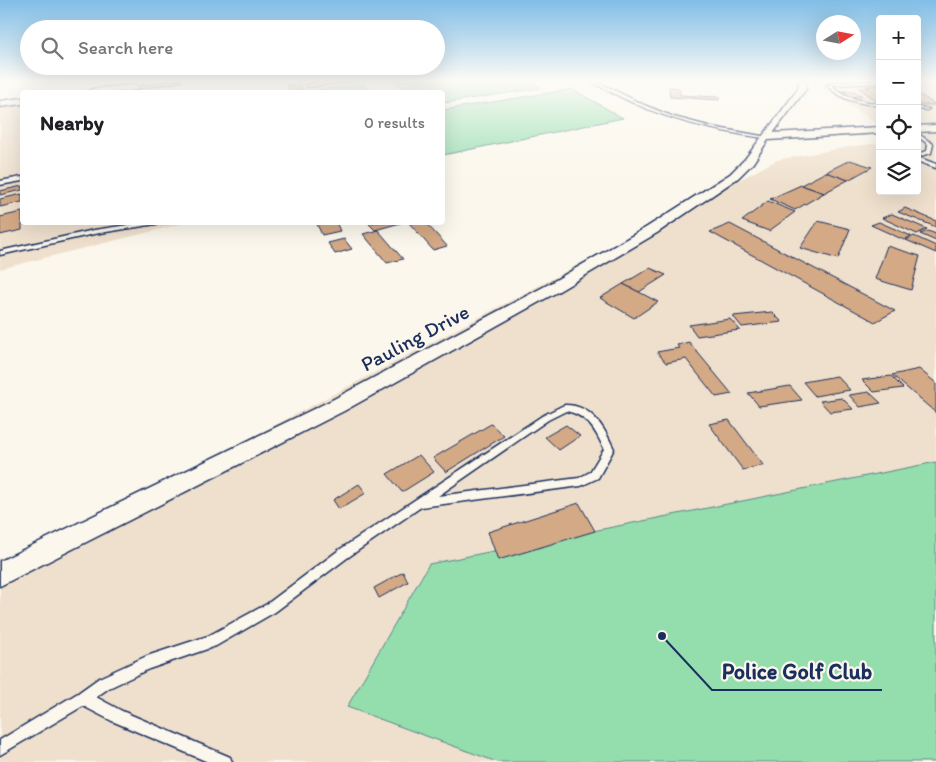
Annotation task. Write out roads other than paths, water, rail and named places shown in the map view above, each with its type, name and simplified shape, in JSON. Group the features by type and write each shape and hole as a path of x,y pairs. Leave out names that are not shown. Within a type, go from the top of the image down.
{"street":[{"name":"Pauling Drive","path":"0,574 337,406 553,288 721,186 749,161 765,137 792,120 793,117"},
{"path":"792,120 830,133"},
{"path":"921,129 936,128"},
{"path":"765,137 876,130"}],"lane":[{"path":"669,117 714,129 765,137"},
{"path":"921,137 931,144 929,152 921,156"},
{"path":"921,160 936,166"},
{"path":"0,183 20,179"},
{"path":"0,254 94,232 144,225"},
{"path":"0,748 83,698 104,683 148,663 211,640 271,608 343,554 545,418 565,408 582,412 594,421 602,431 609,449 594,476 581,482 418,504"},
{"path":"83,698 117,716 225,762"}],"place":[{"name":"Police Golf Club","path":"662,636"}]}
